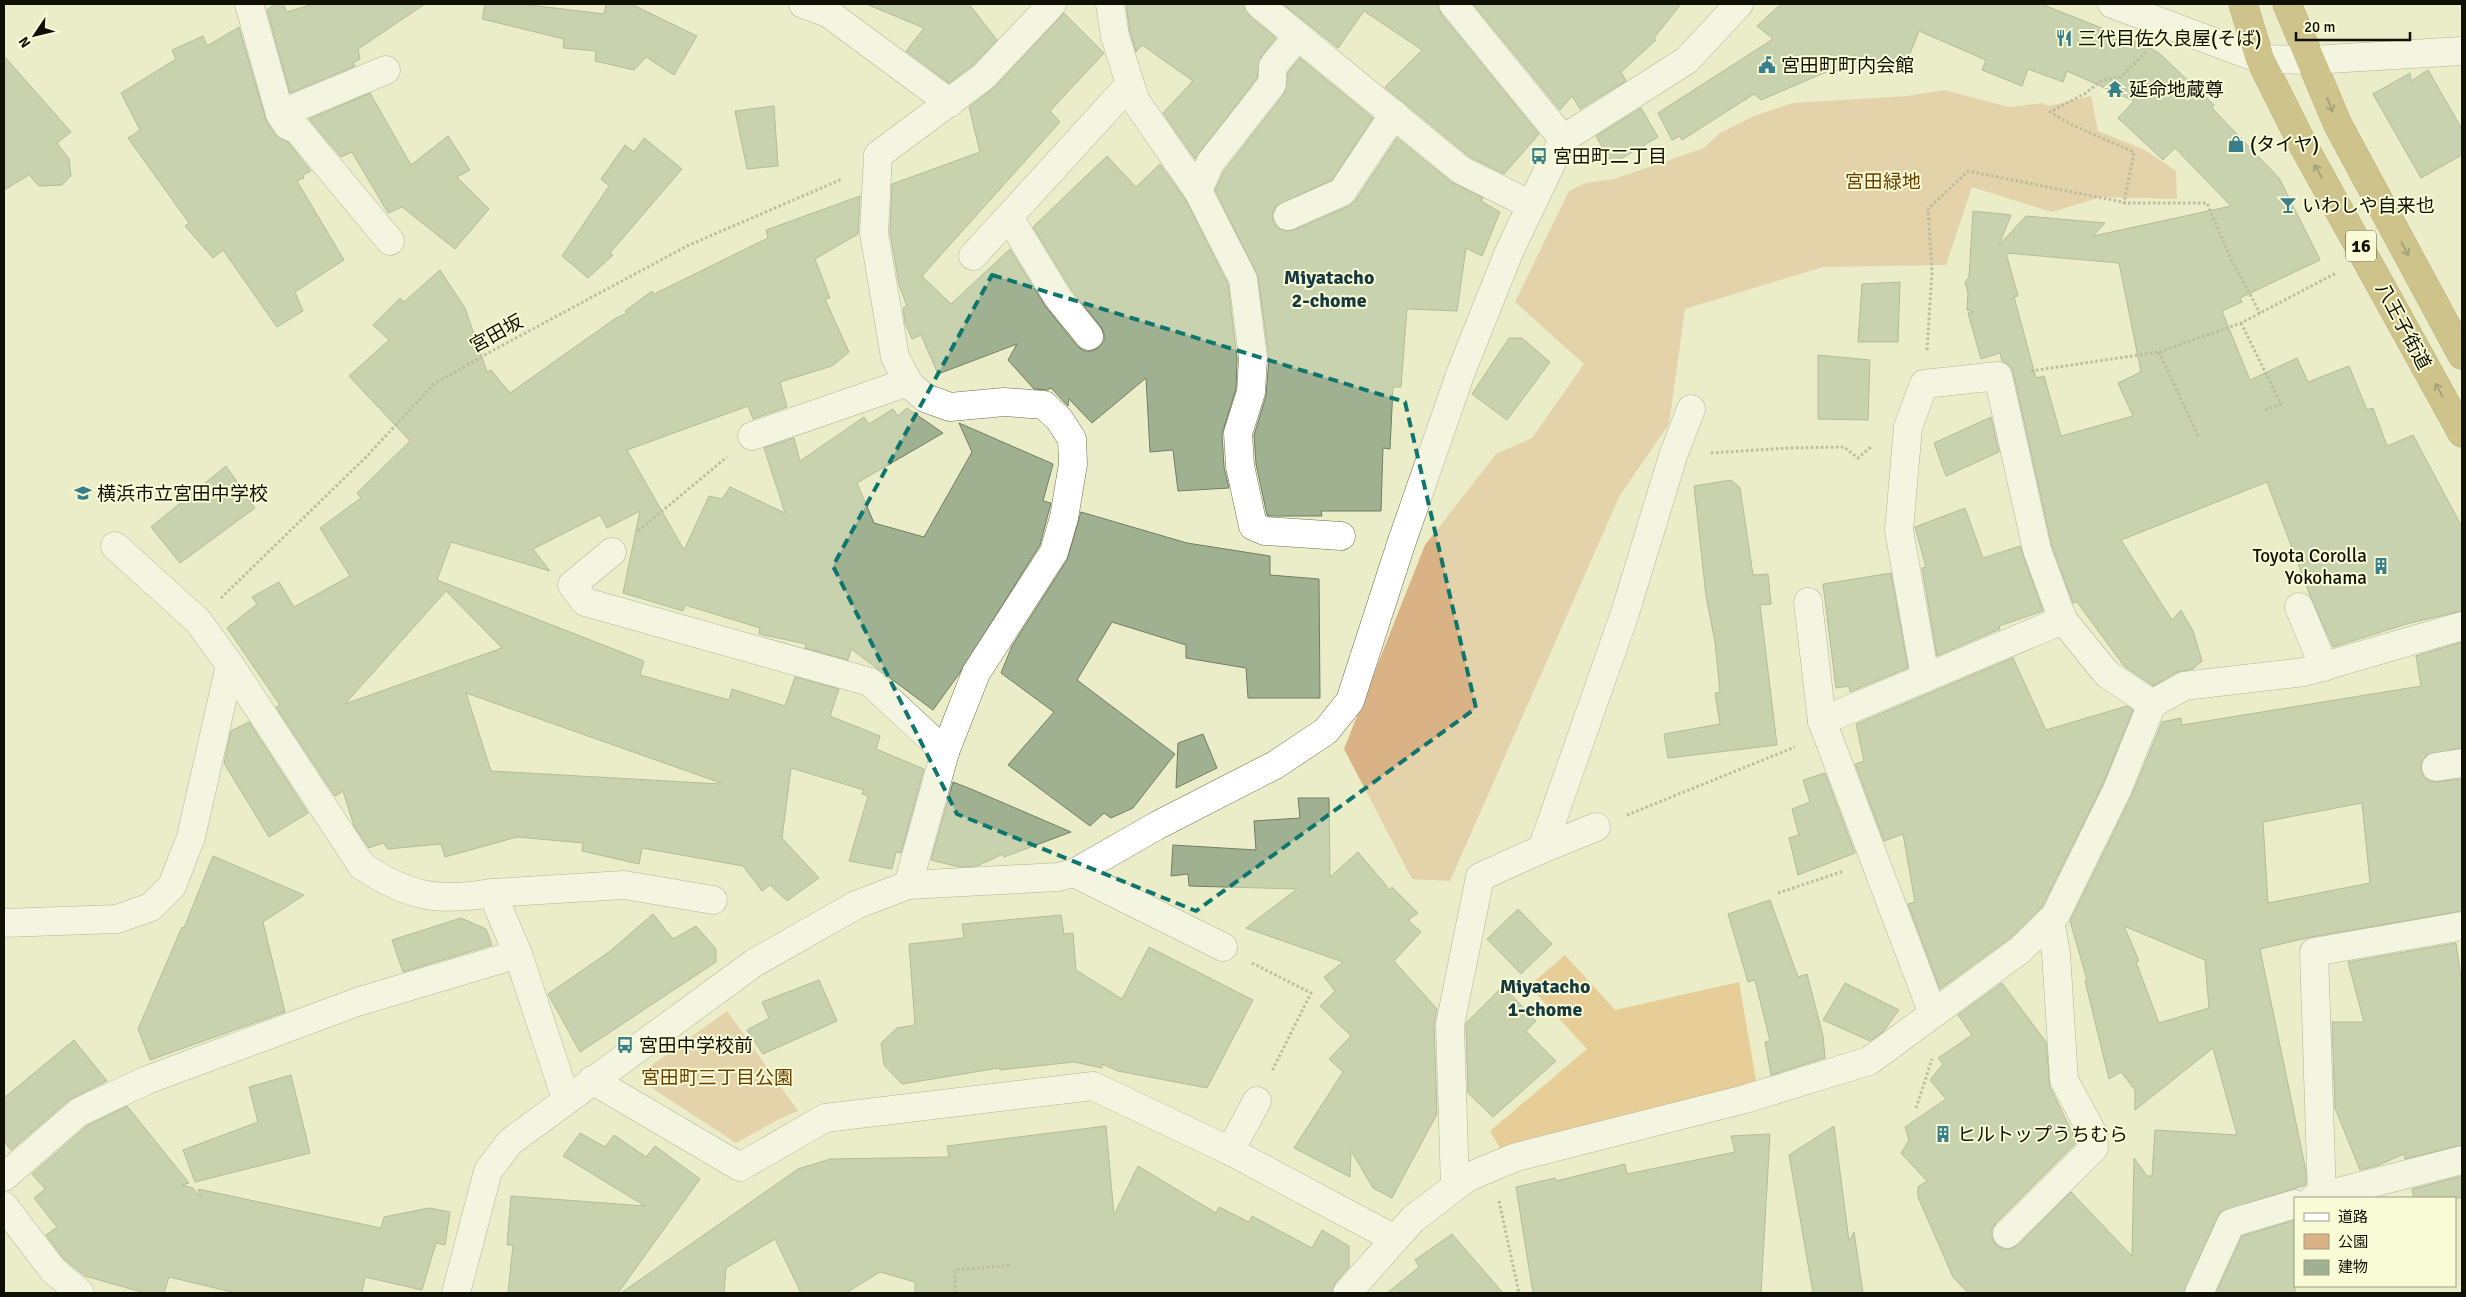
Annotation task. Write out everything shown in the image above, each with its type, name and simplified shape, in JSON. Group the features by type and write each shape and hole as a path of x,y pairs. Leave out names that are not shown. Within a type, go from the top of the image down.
{"highway":[{"name":"八王子街道","path":"2244,4 2260,59 2303,145 2367,257 2462,433"},
{"name":"八王子街道","path":"2287,4 2338,125 2462,355"}],"street":[{"path":"249,4 280,114 288,126 297,129 390,241"},
{"path":"803,4 828,13 950,103"},
{"path":"908,885 944,752 976,673 1054,552 1064,518 1073,464 1072,439 1059,418 1044,405 1004,402 950,407 925,398 908,382 895,357 874,233 878,156 983,77 1052,4"},
{"path":"1110,4 1115,36 1135,100 1198,191 1243,279 1253,358 1251,392 1238,434 1240,466 1253,526 1266,531 1341,536"},
{"path":"1259,4 1461,170 1531,205"},
{"path":"1453,4 1564,139"},
{"path":"456,1293 488,1171 510,1142 566,1099 754,963 856,905 908,885 1058,877 1074,873 1158,825 1275,765 1326,731 1350,700 1391,542 1509,252 1564,139 1687,60 1739,4"},
{"path":"2112,4 2260,59 2312,60 2462,51"},
{"path":"1198,191 1210,163 1272,84 1273,66 1298,36"},
{"path":"280,114 386,70"},
{"path":"973,256 1130,84"},
{"path":"1288,216 1342,192 1394,114"},
{"path":"1009,217 1058,298 1089,336"},
{"path":"1925,677 1899,530 1908,427 1924,384 1998,376 2037,550 2063,620 2107,674 2152,704"},
{"path":"752,436 908,382"},
{"path":"1542,849 1625,613 1673,456 1692,409"},
{"path":"115,546 198,621 230,665 362,866 389,884 426,895 460,898 492,893 624,885 713,900"},
{"path":"612,552 572,585 585,602 870,682 944,752"},
{"path":"1808,602 1822,721 1933,1014"},
{"path":"2299,607 2324,667"},
{"path":"1822,721 2063,620"},
{"path":"1347,1293 1413,1218 1468,1177 1516,1157 1745,1099 1869,1061 2020,950 2055,916 2118,790 2152,704 2184,686 2304,672 2462,626"},
{"path":"4,923 117,919 151,907 172,886 190,837 230,665"},
{"path":"1455,1187 1450,1025 1480,877 1596,827"},
{"path":"1074,873 1223,947"},
{"path":"492,893 518,954 566,1099"},
{"path":"2007,1234 2094,1148 2093,1134 2064,1080 2056,953 2050,921"},
{"path":"2462,926 2314,952 2318,1197 2462,1160"},
{"path":"4,1177 79,1112 147,1080 358,1002 518,954"},
{"path":"592,1080 740,1167 826,1118 1093,1086 1230,1151 1395,1240"},
{"path":"1230,1151 1257,1101"},
{"path":"2199,1293 2231,1223 2294,1204"},
{"path":"4,1206 53,1270 80,1293"}],"path":[{"path":"2127,203 2124,203 2134,152 2072,125 2050,112 2086,93 2100,82 2121,78 2170,26"},
{"path":"1924,384 1932,272 1928,209 1968,171 2127,203 2207,203 2230,257 2260,313"},
{"name":"宮田坂","path":"220,599 366,457 434,384 687,246 846,178"},
{"path":"1998,376 2159,352 2241,323 2341,270"},
{"path":"2241,323 2281,404 2262,411"},
{"path":"2159,352 2198,436"},
{"path":"612,552 752,436"},
{"path":"1673,456 1788,448 1844,447 1858,458 1875,444"},
{"path":"1596,827 1778,754"},
{"path":"1778,893 1876,861"},
{"path":"1223,947 1311,993 1257,1101"},
{"path":"1492,1167 1519,1293"},
{"path":"955,1293 955,1270 1012,1266"}],"highlighted area":[{"path":"992,275 1405,402 1476,708 1196,911 957,814 833,566"}],"green space":[{"name":"宮田緑地","path":"1944,90 2009,107 2043,103 2049,106 2091,96 2098,131 2145,150 2176,171 2177,199 2101,197 2052,212 1972,187 1946,265 1823,267 1685,309 1669,424 1620,495 1450,881 1412,879 1344,749 1425,545 1496,454 1532,438 1584,364 1515,302 1569,191 1586,183 1614,179 1704,148 1720,133 1754,116 1793,103 1907,96"},
{"name":"宮田町三丁目公園","path":"727,1011 798,1111 781,1118 736,1143 649,1086 649,1067"}],"shaded area":[{"path":"1565,955 1615,1010 1739,982 1757,1086 1501,1150 1490,1131 1587,1049 1529,986"}],"building":[{"path":"275,4 283,4 287,12 313,4 425,4 358,49 360,59 353,63 355,66 290,93 267,10"},
{"path":"485,4 521,4 604,14 606,4 631,4 697,36 674,75 646,57 634,70 595,61 596,51 563,48 564,39 482,19"},
{"path":"866,4 969,4 997,40 973,65 949,83 906,51 924,28"},
{"path":"1126,4 1244,4 1249,16 1276,38 1261,57 1257,78 1195,159 1163,113 1193,81 1142,45 1136,52 1130,32"},
{"path":"1283,4 1438,4 1441,14 1539,134 1504,174 1470,157 1385,87 1422,50 1364,11 1338,48"},
{"path":"1473,4 1681,4 1654,38 1656,40 1621,72 1626,81 1580,109 1572,96 1560,110"},
{"path":"1781,4 2041,4 2132,40 2133,38 2159,53 2214,105 2212,108 2279,178 2320,260 2240,298 2242,302 2222,311 2250,380 2297,358 2308,382 2349,366 2367,410 2373,408 2387,446 2413,435 2462,527 2462,611 2410,623 2333,647 2311,598 2267,482 2121,540 2172,620 2181,610 2193,631 2202,661 2193,669 2177,672 2153,686 2124,666 2077,602 2073,603 2052,546 2013,372 2010,366 2002,361 2000,353 1981,359 1968,313 1974,312 1967,310 1968,293 1965,282 1969,277 1973,211 2011,215 1999,245 2026,216 2105,223 2093,236 2231,206 2175,148 2163,160 2118,118 2134,101 2067,71 2063,82 2028,69 2022,86 1982,70 1986,60 1919,31 1909,56 1909,71 1895,65 1891,75 1847,57 1839,72 1833,69 1761,100 1754,94 1682,140 1680,136 1672,140 1658,113 1773,39 1757,26","holes":["2006,253 2119,263 2141,372 2118,383 2133,416 2061,436 2044,376 2036,378 2014,297 2018,296"]},
{"path":"1064,13 1104,53 1050,111 1060,122 922,276 951,304 1010,249 1045,306 1077,346 1084,351 1092,351 1098,348 1104,341 1104,333 1071,289 1033,227 1107,156 1136,187 1160,164 1185,199 1228,284 1237,359 1236,389 1222,434 1224,467 1229,488 1178,491 1173,450 1150,452 1146,378 1092,423 1069,399 1068,406 1051,388 1047,390 1034,389 1008,360 1017,344 938,374 921,335 912,339 905,323 903,308 907,306 899,285 890,232 892,184 980,152 969,107 994,88"},
{"path":"239,27 266,120 275,135 288,142 311,171 303,175 304,178 297,181 344,260 295,292 303,311 277,327 223,250 213,258 185,226 189,223 128,138 140,130 121,93 176,59 172,50 203,36 207,46"},
{"path":"4,56 71,132 57,143 69,159 71,176 62,185 39,186 29,175 4,190"},
{"path":"1300,58 1373,118 1332,180 1276,206 1272,215 1274,223 1278,228 1286,231 1294,230 1349,206 1355,201 1397,138 1451,182 1483,198 1481,201 1500,212 1482,256 1466,248 1457,311 1407,309 1401,387 1393,387 1390,449 1383,448 1381,511 1321,511 1322,516 1269,516 1267,515 1256,464 1254,435 1266,396 1269,359 1258,277 1215,190 1224,171 1284,94 1288,72"},
{"path":"2428,70 2462,129 2462,155 2421,178 2373,94 2410,73 2411,81"},
{"path":"370,93 411,165 448,136 470,170 457,177 489,209 455,249 402,207 388,213 352,152 341,157 309,119"},
{"path":"774,106 778,166 747,169 735,111"},
{"path":"1641,108 1658,137 1612,164 1596,136"},
{"path":"644,138 682,169 610,253 613,255 588,278 562,256 609,186 601,179 625,145 634,152"},
{"path":"860,196 858,234 815,259 830,298 825,299 849,352 832,366 780,382 787,407 753,419 748,406 627,450 684,550 709,496 722,499 730,487 785,513 764,448 794,438 800,461 864,417 869,424 893,409 898,416 907,408 943,433 857,483 874,523 924,537 972,452 959,423 1053,464 1043,501 1051,503 1040,545 959,674 933,710 851,649 848,660 805,648 806,644 759,634 760,628 685,605 683,611 623,593 640,511 607,528 600,515 533,549 550,571 451,542 437,580 644,661 640,675 729,700 732,689 785,706 795,677 839,689 830,716 880,736 876,749 924,769 901,853 896,852 892,869 849,861 868,796 862,794 864,790 791,768 782,838 819,878 787,901 770,885 762,891 743,866 642,848 639,864 582,851 583,843 517,837 445,857 441,844 388,849 383,843 369,848 354,826 343,791 335,796 276,707 280,705 227,628 257,604 252,597 279,582 294,607 350,576 320,528 361,498 357,493 410,441 349,376 389,340 373,325 400,298 404,302 440,270 465,308 487,372 491,370 510,393 616,318 627,313 625,311 652,291 654,294 768,238 766,230","holes":["446,591 502,648 345,704","466,693 721,783 721,784 491,771"]},
{"path":"1900,282 1898,342 1858,342 1862,284"},
{"path":"1509,338 1522,338 1550,362 1507,420 1472,394"},
{"path":"1818,355 1870,360 1868,420 1818,419"},
{"path":"1991,417 1999,452 1946,476 1934,443"},
{"path":"226,466 255,508 180,563 151,527"},
{"path":"1731,480 1740,488 1753,575 1768,574 1771,604 1760,605 1777,745 1668,758 1664,734 1720,724 1715,693 1720,692 1715,642 1706,596 1694,486"},
{"path":"1965,508 1983,558 2020,546 2043,611 1999,626 2000,629 1937,656 1922,568 1926,567 1915,527"},
{"path":"1081,512 1187,543 1270,556 1270,575 1319,579 1320,698 1248,698 1246,668 1186,658 1186,645 1112,622 1077,680 1175,754 1133,808 1111,818 1104,813 1090,826 1008,765 1054,712 1001,673 1012,646 1067,560"},
{"path":"1891,573 1908,668 1850,692 1849,686 1836,688 1823,584"},
{"path":"2462,642 2462,748 2427,755 2422,761 2421,769 2424,777 2431,782 2462,779 2462,911 2311,937 2260,949 2306,1171 2306,1185 2220,1212 2184,1293 1968,1293 1953,1277 1918,1197 1918,1187 1927,1181 1901,1153 1909,1140 1905,1127 1946,1099 1930,1080 1943,1064 1938,1058 1972,1035 1958,1015 2002,983 2046,1042 2050,1087 2077,1142 1996,1223 1992,1229 1992,1237 1996,1245 2003,1249 2010,1249 2018,1245 2071,1192 2132,1256 2134,1158 2147,1176 2152,1176 2155,1130 2237,1135 2213,1048 2135,1110 2135,1090 2121,1072 2109,1079 2085,981 2087,980 2070,921 2131,797 2162,722 2181,718 2182,725 2421,686 2416,656","holes":["2362,803 2370,883 2268,903 2263,822","2124,926 2205,960 2209,1008 2159,1023 2136,962 2139,961"]},
{"path":"2013,658 2046,730 2127,706 2133,710 2103,784 2042,907 2010,938 1940,989 1908,904 1915,902 1903,834 1884,841 1855,764 1864,761 1856,724"},
{"path":"249,722 308,813 269,837 224,763 231,731"},
{"path":"1203,734 1217,768 1176,788 1178,743"},
{"path":"1825,773 1855,853 1798,875 1789,838 1799,835 1792,809 1810,802 1803,780"},
{"path":"953,782 1071,832 1004,857 1003,854 977,866 959,867 931,860"},
{"path":"1298,798 1329,798 1330,877 1358,852 1390,890 1392,887 1418,913 1408,920 1421,932 1394,961 1437,1009 1434,1025 1437,1114 1392,1198 1373,1188 1351,1151 1350,1177 1294,1148 1343,1072 1329,1059 1351,1036 1320,1006 1335,991 1324,977 1343,962 1246,928 1297,889 1189,886 1188,874 1171,876 1173,845 1256,850 1254,821 1300,818"},
{"path":"213,856 304,895 263,922 285,1012 150,1060 138,1029 182,927 184,928"},
{"path":"1770,900 1798,977 1807,974 1823,1036 1825,1058 1771,1075 1765,1042 1770,1041 1755,980 1748,982 1728,914"},
{"path":"1518,909 1552,944 1521,974 1487,939"},
{"path":"653,914 673,939 696,926 716,949 716,962 580,1052 548,994 609,952"},
{"path":"1061,915 1064,934 1073,933 1076,970 1122,999 1149,947 1253,1000 1207,1088 1118,1071 1102,1064 1102,1068 1074,1062 1000,1070 999,1068 902,1084 884,1065 881,1043 897,1028 915,1025 909,944 964,938 962,924"},
{"path":"461,918 486,929 492,945 403,972 392,940"},
{"path":"2456,943 2462,985 2462,1145 2405,1159 2404,1154 2379,1165 2360,1170 2335,1108 2332,1022 2364,1022 2348,962"},
{"path":"819,980 837,1021 763,1054 747,1030 769,1018 762,1002"},
{"path":"1845,983 1899,1010 1883,1032 1870,1041 1823,1020"},
{"path":"1503,986 1536,1021 1526,1031 1556,1061 1493,1117 1468,1093 1466,1023"},
{"path":"74,1040 107,1081 69,1100 11,1150 4,1141 4,1098"},
{"path":"291,1075 310,1153 195,1182 183,1150 258,1122 249,1087"},
{"path":"127,1106 189,1183 182,1185 193,1188 201,1198 198,1189 381,1228 384,1217 429,1208 450,1212 445,1245 436,1243 422,1290 365,1277 362,1293 236,1293 169,1277 164,1293 145,1293 85,1276 64,1259 46,1235 57,1227 34,1198 45,1189 32,1174 88,1125"},
{"path":"1106,1126 1114,1215 1138,1166 1216,1213 1219,1207 1249,1222 1252,1216 1312,1248 1322,1230 1349,1246 1349,1267 1335,1283 1332,1293 915,1293 915,1282 880,1272 846,1293 801,1293 775,1239 726,1268 724,1293 621,1293 798,1169 830,1159 949,1157 947,1146"},
{"path":"1834,1126 1849,1241 1854,1232 1863,1293 1813,1293 1789,1155"},
{"path":"580,1133 605,1147 614,1135 646,1157 655,1146 700,1179 618,1293 508,1293 513,1245 507,1245 511,1196 645,1206 563,1156"},
{"path":"1770,1134 1761,1293 1533,1293 1516,1187 1555,1178 1556,1181 1625,1164 1627,1174 1735,1152 1731,1136"},
{"path":"2462,1176 2462,1198 2414,1197 2412,1189"},
{"path":"2294,1220 2295,1293 2216,1293 2242,1236"},
{"path":"1452,1234 1503,1293 1387,1293 1419,1267 1415,1260"}],"place":[{"name":"三代目佐久良屋(そば)","path":"2064,38"},
{"name":"宮田町町内会館","path":"1767,65"},
{"name":"延命地蔵尊","path":"2115,89"},
{"name":"(タイヤ)","path":"2236,144"},
{"name":"宮田町二丁目","path":"1539,156"},
{"name":"いわしや自来也","path":"2288,205"},
{"name":"横浜市立宮田中学校","path":"83,493"},
{"name":"Toyota Corolla Yokohama","path":"2381,566"},
{"name":"宮田中学校前","path":"625,1045"},
{"name":"ヒルトップうちむら","path":"1943,1134"}],"district":[{"name":"Miyatacho 2-chome","path":"1329,288"},
{"name":"Miyatacho 1-chome","path":"1545,998"}]}
